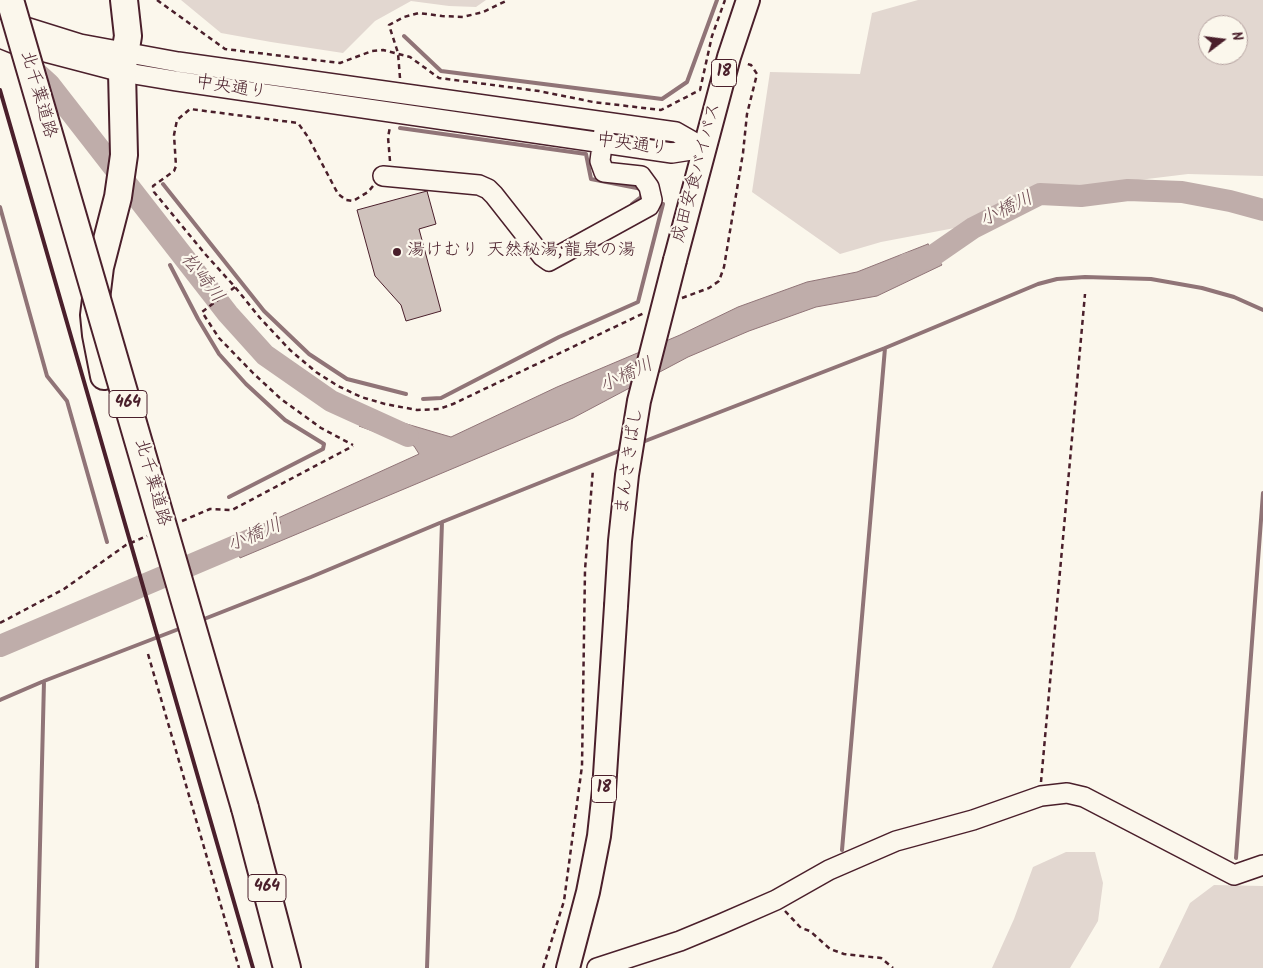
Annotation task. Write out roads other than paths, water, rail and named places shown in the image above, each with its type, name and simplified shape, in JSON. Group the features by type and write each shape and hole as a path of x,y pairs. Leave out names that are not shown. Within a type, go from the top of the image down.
{"highway":[{"name":"北千葉道路","path":"10,0 246,808 287,968"},
{"path":"109,0 110,19 124,62"},
{"path":"124,0 128,36 124,62 124,155 118,197 100,267 94,315 98,350 174,622 246,808"}],"main road":[{"name":"成田安食バイパス","path":"675,260 729,57 748,0"},
{"name":"まんさきばし","path":"568,968 588,892 599,836 604,790 620,541 627,475 640,401 675,260"}],"street":[{"name":"中央通り","path":"0,19 77,51"},
{"name":"中央通り","path":"0,38 15,44 77,51 124,62 392,113 672,153 704,148"},
{"name":"中央通り","path":"124,62 178,62 606,121 676,132 704,148"},
{"path":"383,176 478,185 488,189 542,256 549,261 649,206 652,200 649,187 641,176 604,172 600,161 606,121"},
{"path":"597,968 680,941 776,900 829,870 896,842 973,820 1041,796 1067,793 1084,797 1234,874 1263,865"}],"water":[{"path":"928,244 942,265 877,296 816,307 749,331 688,357 573,418 240,558 234,538 419,454 414,446 359,426 400,422 451,437 557,387 680,335 738,307 807,282 857,272"}],"waterway":[{"path":"404,36 441,71 662,99 687,82 717,0"},
{"name":"松崎川","path":"26,63 49,84 228,314 265,355 331,401 408,436"},
{"path":"400,128 586,154 591,179 642,189 641,197 632,204"},
{"path":"163,184 264,311 309,354 347,379 406,394"},
{"name":"小橋川","path":"907,264 931,257 973,228 1040,194 1081,196 1128,190 1182,192 1230,201 1263,210"},
{"path":"423,399 441,398 559,337 638,302 663,204"},
{"path":"0,207 47,376 67,401 107,542"},
{"path":"170,265 198,319 219,354 246,384 285,420 324,444 323,449 229,497"},
{"path":"640,443 885,348 1038,284 1057,279 1085,277 1151,279 1202,288 1234,297 1263,310"},
{"path":"842,850 885,348"},
{"path":"199,621 624,449"},
{"path":"1236,858 1263,493"},
{"path":"275,514 279,523"},
{"path":"427,968 442,522"},
{"name":"小橋川","path":"0,646 264,534"},
{"path":"0,700 184,627"},
{"path":"37,968 44,681"}],"railway":[{"path":"0,90 253,968"}],"place":[{"name":"湯けむり 天然秘湯;龍泉の湯","path":"397,252"}]}
